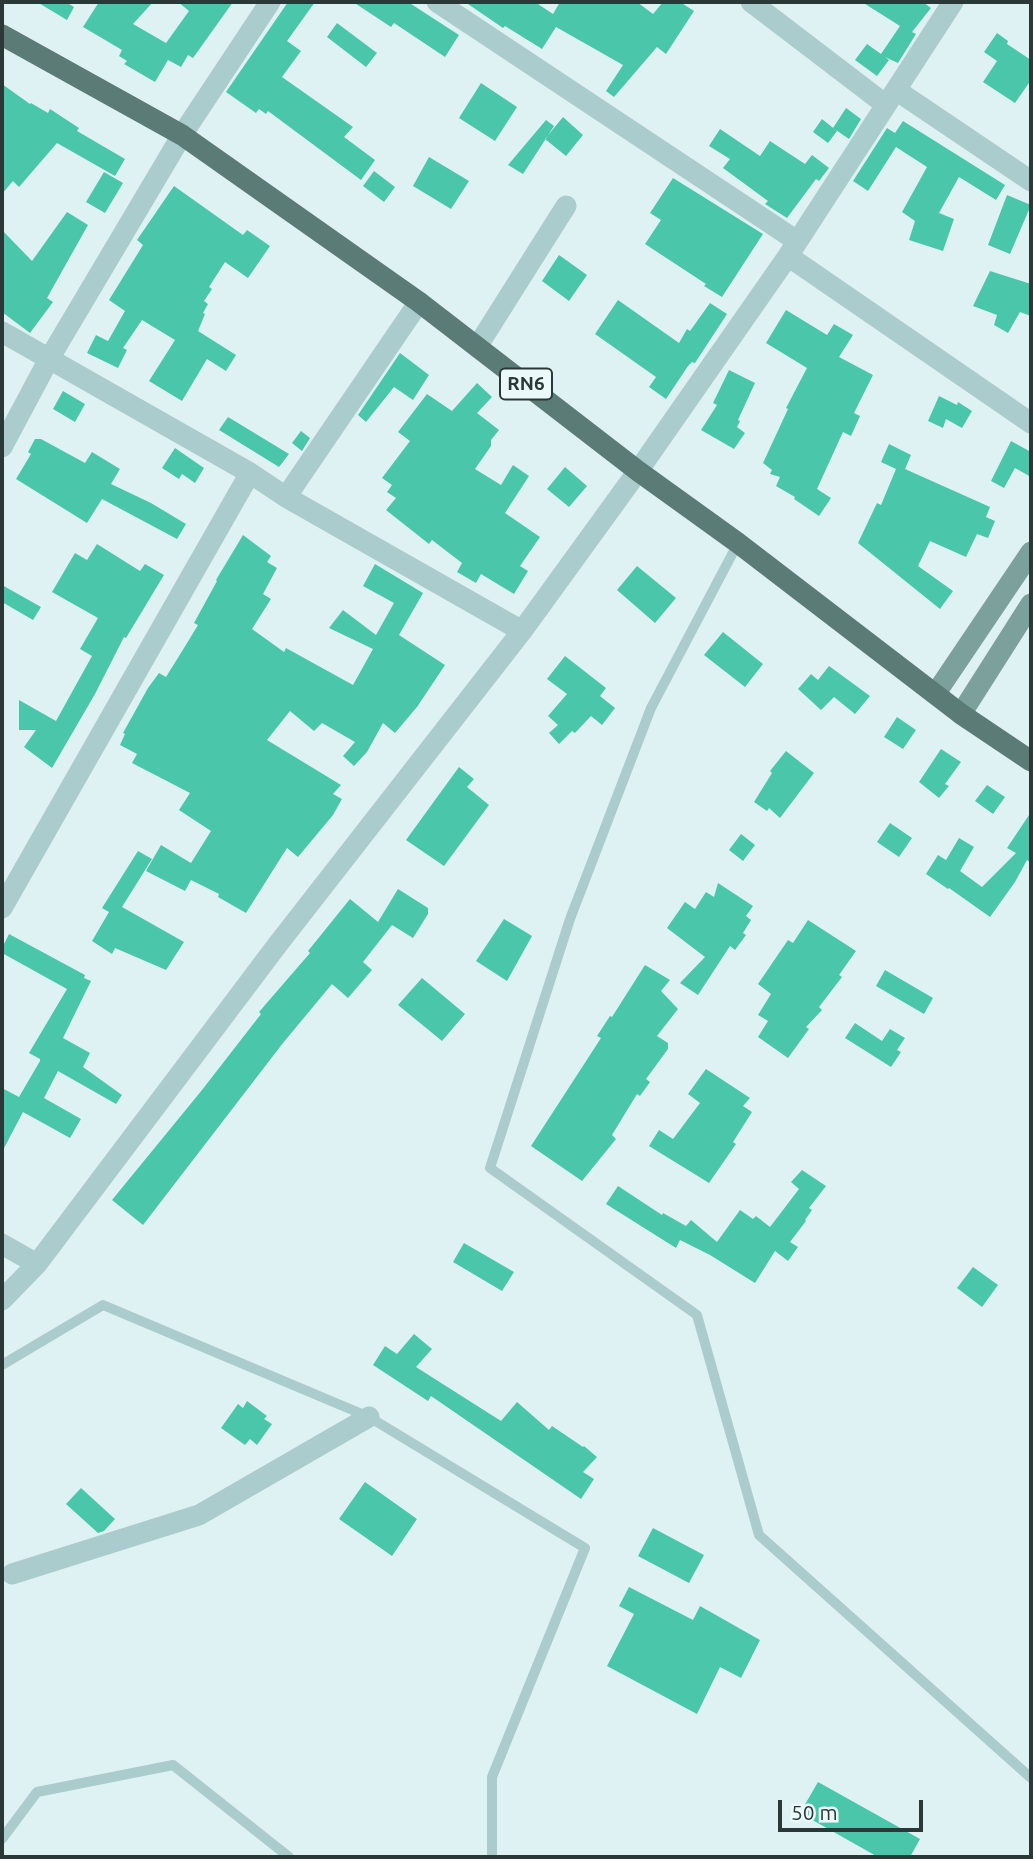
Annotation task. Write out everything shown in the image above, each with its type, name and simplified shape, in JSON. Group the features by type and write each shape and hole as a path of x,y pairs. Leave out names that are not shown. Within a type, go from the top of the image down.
{"main road":[{"name":"RN6","path":"2,36 182,135 419,302 961,714 1031,761"}],"street":[{"path":"2,447 49,359 182,135 270,2"},
{"path":"437,2 793,249 1031,424"},
{"path":"751,2 891,98 1031,181"},
{"path":"2,1300 37,1264 278,944 522,631 793,249 953,2"},
{"path":"477,346 566,206"},
{"path":"286,498 419,302"},
{"path":"2,332 250,472 286,498 522,631"},
{"path":"2,908 250,472"},
{"path":"936,693 1031,552"},
{"path":"961,714 1031,604"},
{"path":"2,1244 37,1264"},
{"path":"12,1574 199,1515 369,1417"}],"lane":[{"path":"738,543 651,708 570,919 490,1168 697,1315 759,1535 1031,1778"},
{"path":"2,1365 103,1305 369,1417 585,1548 492,1777 492,1857"},
{"path":"2,1839 37,1792 173,1765 289,1857"}],"building":[{"path":"37,2 66,2 74,7 67,20"},
{"path":"99,2 153,2 133,24 166,43 189,11 178,2 233,2 193,58 188,55 181,67 168,60 155,82 124,64 127,61 119,56 122,50 83,27"},
{"path":"288,2 315,2 287,41 301,51 282,77 353,127 344,137 375,160 361,180 268,111 266,114 259,109 256,113 226,92"},
{"path":"353,2 408,2 459,35 445,57 394,23 391,27"},
{"path":"465,2 535,2 553,14 560,2 637,2 653,14 663,2 680,2 694,11 666,54 657,47 614,97 606,91 623,65 556,27 542,49 505,26 503,28"},
{"path":"862,2 923,2 931,8 912,32 916,34 898,63 885,57 889,60 877,76 855,60 867,44 881,54 900,26"},
{"path":"337,23 377,53 366,67 327,37"},
{"path":"997,33 1008,41 1007,44 1031,60 1031,80 1015,103 983,82 997,61 984,52"},
{"path":"481,83 517,107 495,141 459,118"},
{"path":"2,84 30,104 48,113 50,109 79,128 77,131 125,159 115,176 57,143 19,187 13,181 2,194"},
{"path":"846,108 861,119 849,139 833,128"},
{"path":"563,117 583,135 566,156 545,139"},
{"path":"822,119 837,131 828,143 813,132"},
{"path":"546,120 554,126 523,174 508,165"},
{"path":"903,121 1005,185 996,200 959,177 939,213 954,219 943,251 909,240 915,221 902,212 927,167 896,147 868,191 853,181 887,128 895,133"},
{"path":"720,129 760,156 770,141 805,164 812,155 829,168 819,181 816,179 787,218 765,204 768,201 723,168 730,159 709,146"},
{"path":"429,157 469,181 451,209 413,186"},
{"path":"374,171 395,187 384,202 363,186"},
{"path":"104,172 123,183 105,213 86,202"},
{"path":"673,178 763,234 722,297 645,244 661,220 650,213"},
{"path":"174,186 243,235 247,230 270,246 248,278 225,262 209,287 212,289 204,301 208,304 198,331 236,355 226,371 207,359 182,401 149,381 175,340 142,320 123,348 127,350 118,368 87,353 96,335 108,341 125,311 109,300 143,245 137,240"},
{"path":"1007,195 1031,205 1010,254 988,245"},
{"path":"67,212 88,225 47,298 53,302 30,333 2,312 2,230 32,261"},
{"path":"559,255 587,275 569,301 542,281"},
{"path":"990,271 1031,284 1031,316 1020,312 1008,333 994,325 997,315 973,306"},
{"path":"618,300 679,343 687,329 690,331 710,303 727,314 695,363 692,362 688,366 666,399 649,387 656,377 595,334"},
{"path":"786,310 827,335 834,324 853,335 839,357 873,375 854,413 860,416 851,436 843,432 817,489 831,498 819,516 776,486 780,477 770,474 772,470 763,463 788,409 786,408 807,368 766,343"},
{"path":"400,353 429,375 413,400 394,387 366,422 358,415"},
{"path":"729,370 755,383 738,420 740,421 737,427 745,433 734,449 701,430 717,405 713,403"},
{"path":"477,383 492,397 477,413 499,430 475,469 501,485 513,465 529,476 505,513 540,537 520,566 528,571 514,594 481,574 476,583 457,572 462,563 432,540 429,544 386,510 396,498 387,492 392,485 382,478 410,441 398,432 427,394 452,411"},
{"path":"63,391 85,404 75,422 53,409"},
{"path":"939,396 957,405 958,402 972,411 962,428 946,419 943,428 928,421"},
{"path":"228,417 289,454 279,467 219,430"},
{"path":"301,431 310,438 302,451 292,443"},
{"path":"35,439 41,439 85,463 92,452 120,469 111,484 186,524 177,539 102,499 87,523 16,479 31,454 28,452"},
{"path":"1011,441 1031,452 1031,477 1015,468 1004,488 991,481"},
{"path":"889,444 911,455 905,469 990,507 986,517 995,521 988,538 977,534 966,557 930,541 918,566 953,591 940,609 858,543 877,503 881,505 896,469 881,462"},
{"path":"175,448 204,468 195,483 182,474 179,479 162,468"},
{"path":"565,467 587,486 569,507 547,489"},
{"path":"243,535 271,556 267,562 277,568 263,594 271,599 252,629 284,652 286,648 353,685 373,649 329,628 343,610 376,635 394,603 363,586 375,564 423,593 399,635 445,665 417,707 395,733 383,723 367,752 354,766 343,756 355,742 322,723 314,731 290,711 267,740 341,785 333,794 342,799 333,815 298,857 287,848 246,913 218,897 219,894 191,880 185,891 146,871 161,845 191,863 211,831 179,810 190,793 132,763 137,754 120,745 125,734 123,733 148,688 159,673 166,677 198,625 194,623"},
{"path":"97,544 140,571 145,564 164,575 126,638 124,637 52,768 24,747 36,730 19,730 19,700 56,721 92,656 80,649 98,618 52,592 75,553 87,560"},
{"path":"637,566 676,598 655,623 617,590"},
{"path":"2,585 41,607 33,620 2,602"},
{"path":"723,632 763,664 745,687 704,655"},
{"path":"565,656 606,688 600,696 615,708 602,725 591,716 575,733 572,731 559,744 549,733 558,725 548,716 567,694 547,679"},
{"path":"829,666 870,696 855,714 834,697 821,710 798,689 811,674 818,680"},
{"path":"897,717 916,730 903,749 884,737"},
{"path":"941,749 961,762 945,784 949,786 939,798 919,782"},
{"path":"786,751 814,773 780,818 769,808 767,811 754,802 772,773 770,771"},
{"path":"459,767 474,779 467,787 489,805 444,866 406,840"},
{"path":"987,785 1005,797 993,814 975,801"},
{"path":"1031,812 1031,863 1027,860 990,917 926,874 938,855 946,860 959,838 974,847 960,871 982,887 1016,853 1007,848"},
{"path":"890,823 912,838 899,857 877,842"},
{"path":"741,834 755,845 743,861 729,850"},
{"path":"138,851 152,859 122,907 184,942 166,970 115,948 112,954 92,941 109,912 102,908"},
{"path":"718,883 753,906 746,916 751,920 743,933 746,935 735,950 730,946 698,995 680,983 705,957 667,928 685,902 695,909 706,892 714,897"},
{"path":"398,889 428,908 428,914 413,938 392,925 363,962 372,970 348,998 332,984 283,1043 143,1225 112,1200 202,1090 261,1014 259,1012 310,953 308,951 350,899 378,922"},
{"path":"504,919 532,936 507,981 476,961"},
{"path":"808,920 856,951 839,975 842,977 819,1007 822,1010 806,1027 809,1029 788,1058 758,1037 768,1021 758,1015 771,994 758,984 788,940 793,943"},
{"path":"9,934 85,975 84,978 91,981 63,1038 90,1053 83,1067 122,1095 116,1104 58,1071 44,1098 81,1119 70,1138 23,1112 2,1152 2,1088 19,1097 40,1061 29,1053 67,989 2,953"},
{"path":"645,965 670,980 661,991 678,1009 657,1036 668,1043 668,1049 646,1079 650,1082 640,1096 637,1094 612,1135 616,1139 582,1181 531,1146 601,1038 597,1036"},
{"path":"885,970 933,998 924,1014 876,986"},
{"path":"422,978 465,1014 442,1041 398,1005"},
{"path":"855,1023 882,1041 890,1029 905,1038 897,1050 901,1052 891,1067 845,1038"},
{"path":"706,1069 750,1098 743,1106 752,1112 733,1142 736,1144 709,1183 649,1146 659,1130 673,1139 700,1103 688,1094"},
{"path":"802,1170 826,1186 809,1208 812,1210 806,1221 790,1242 798,1247 788,1261 775,1251 755,1283 680,1240 676,1248 606,1204 618,1186 662,1215 663,1213 686,1226 691,1220 717,1242 740,1210 753,1219 756,1216 770,1227 799,1189 791,1182"},
{"path":"464,1243 514,1272 502,1291 453,1262"},
{"path":"973,1267 998,1285 982,1307 957,1288"},
{"path":"414,1334 432,1349 416,1367 501,1421 517,1402 549,1430 552,1426 597,1457 583,1472 594,1479 581,1499 431,1396 428,1401 373,1365 385,1346 397,1354"},
{"path":"247,1401 267,1416 264,1419 272,1424 257,1445 250,1439 245,1445 221,1428 238,1404 243,1408"},
{"path":"365,1482 417,1519 392,1556 339,1519"},
{"path":"81,1488 115,1519 104,1531 98,1533 66,1504"},
{"path":"653,1528 704,1555 689,1583 638,1556"},
{"path":"629,1587 693,1620 700,1606 760,1640 741,1678 720,1667 697,1714 607,1666 634,1614 619,1606"},
{"path":"818,1782 920,1839 910,1857 878,1857 800,1813"}]}
